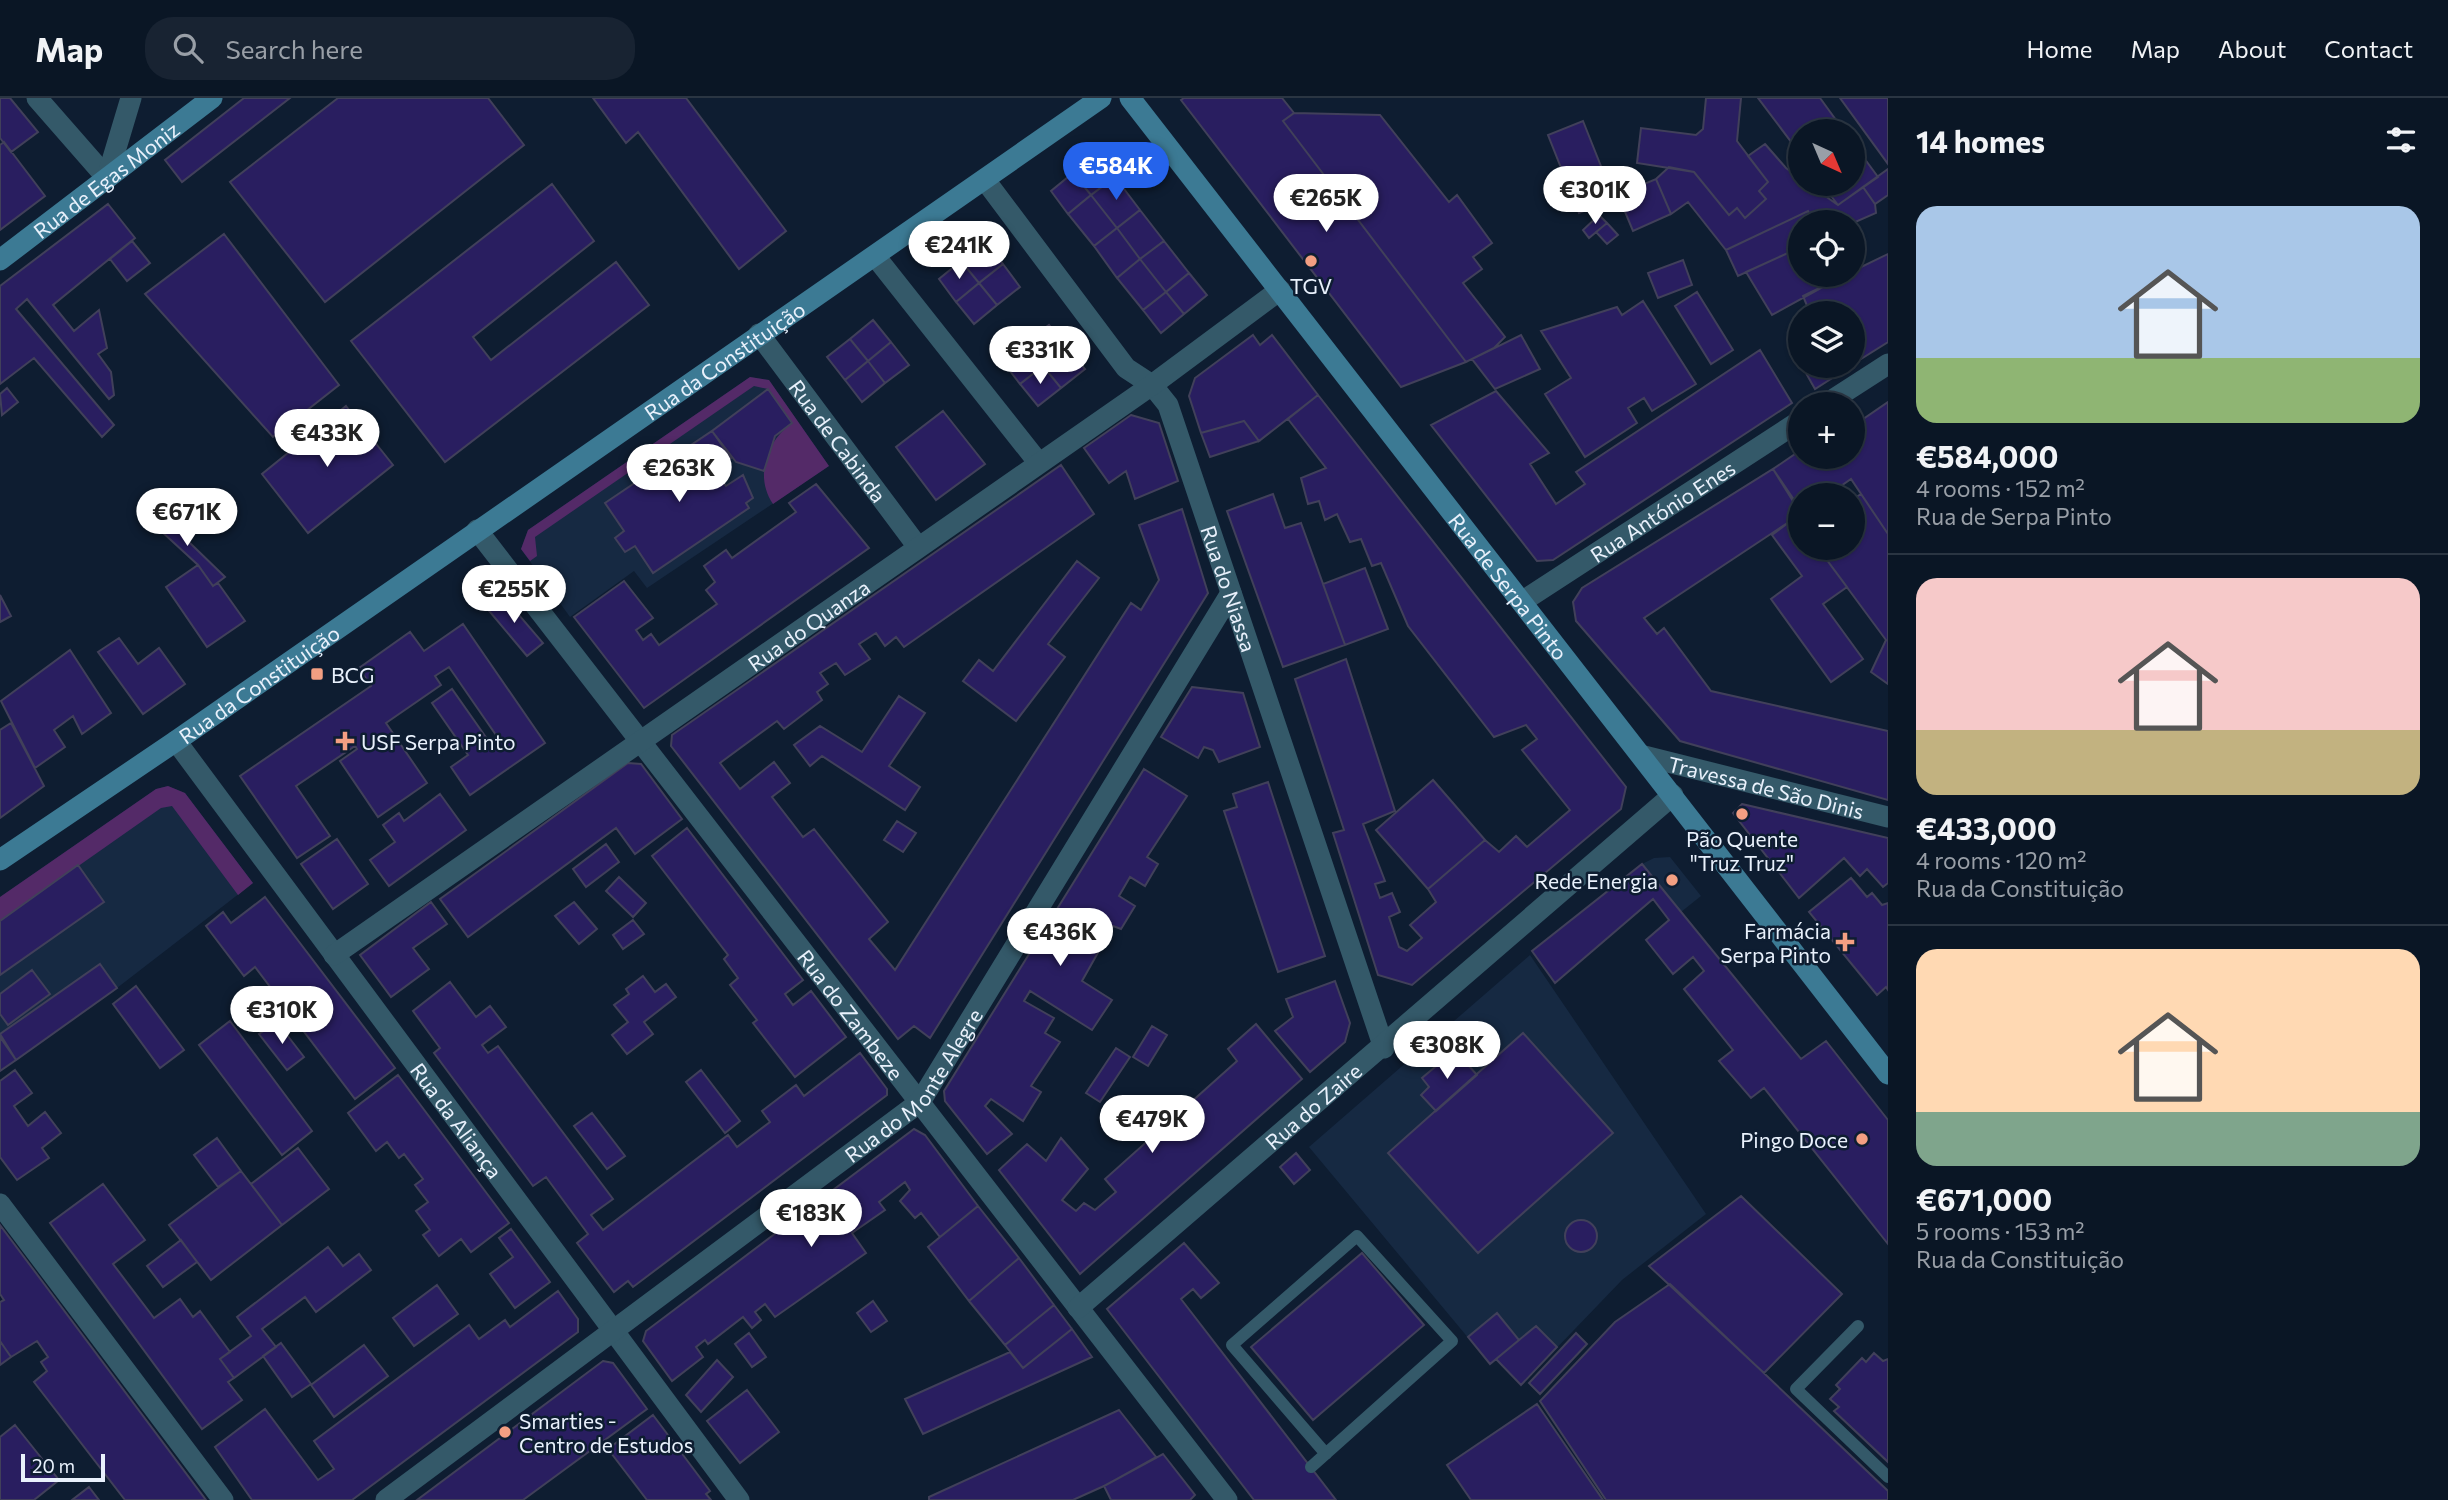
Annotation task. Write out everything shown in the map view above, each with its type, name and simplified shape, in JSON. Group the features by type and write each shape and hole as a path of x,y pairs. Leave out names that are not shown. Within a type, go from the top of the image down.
{"main road":[{"name":"Rua de Egas Moniz","path":"0,260 212,98"},
{"name":"Rua da Constituição","path":"0,860 176,741 1101,98"},
{"name":"Rua de Serpa Pinto","path":"1130,98 1644,756 1888,1074"}],"street":[{"path":"37,98 107,178"},
{"path":"107,178 131,98"},
{"name":"Rua do Niassa","path":"985,180 1126,368 1152,385 1168,405 1384,1048"},
{"path":"875,257 1038,463"},
{"name":"Rua do Quanza","path":"334,955 1152,385 1280,290"},
{"name":"Rua de Cabinda","path":"759,334 918,547"},
{"path":"1845,392 1888,364"},
{"name":"Rua António Enes","path":"1523,601 1788,429"},
{"name":"Rua do Zambeze","path":"477,530 1227,1500"},
{"name":"Rua do Monte Alegre","path":"386,1500 920,1102 1231,593"},
{"name":"Rua da Aliança","path":"176,741 739,1500"},
{"name":"Travessa de São Dinis","path":"1644,756 1888,817"},
{"name":"Rua do Zaire","path":"1078,1308 1384,1048 1673,795"},
{"path":"0,1204 223,1500"}],"lane":[{"path":"1311,1467 1326,1454 1452,1341 1357,1236 1232,1345 1326,1454"},
{"path":"1858,1326 1796,1389 1888,1477"}],"shaded area":[{"path":"750,377 769,380 829,466 647,588 634,571 570,617 521,549 528,530"},
{"path":"750,377 769,380 829,466 773,504 764,482 766,460 776,439 792,423 768,389 754,386 535,537 537,556 530,561 521,549 528,530"},
{"path":"168,786 185,793 253,883 117,988 0,1071 0,897 156,789"},
{"path":"168,786 185,793 253,883 238,895 172,806 161,808 0,921 0,897 156,789"},
{"name":"Rede Energia","path":"1670,857 1701,896 1681,912 1642,864 1654,858"},
{"path":"1530,955 1706,1214 1622,1280 1521,1385 1496,1359 1490,1364 1309,1147"}],"building":[{"path":"0,98 10,98 38,132 11,152 0,138"},
{"path":"244,98 290,98 182,182 165,160"},
{"path":"338,98 488,98 524,145 325,302 230,182"},
{"path":"593,98 686,98 786,231 739,269 638,132 626,143"},
{"path":"1282,98 1294,113 1283,121 1466,362 1401,387 1181,100"},
{"path":"1706,98 1741,98 1737,141 1768,182 1759,191 1766,199 1745,218 1737,208 1729,215 1694,172 1637,163 1641,128 1696,135 1703,129"},
{"path":"1758,98 1820,98 1835,119 1788,119 1788,138"},
{"path":"1840,98 1888,98 1888,164 1866,134 1866,119 1855,119"},
{"path":"1294,113 1380,115 1449,202 1457,195 1492,243 1473,257 1482,269 1463,283 1505,337 1494,348 1466,362 1283,121"},
{"path":"1583,121 1614,199 1579,213 1548,135"},
{"path":"4,142 45,196 0,230 0,145"},
{"path":"1765,144 1788,169 1788,196 1825,196 1838,205 1850,196 1866,196 1866,191 1875,204 1876,213 1865,218 1865,210 1788,210 1788,221 1726,250 1688,202 1671,214 1656,179 1669,167 1694,172 1729,215 1737,208 1745,218 1766,199 1759,191 1768,182 1748,156"},
{"path":"1097,154 1115,177 1091,195 1073,173"},
{"path":"1866,161 1878,177 1866,185"},
{"path":"1888,169 1888,195 1875,204 1866,191 1866,185"},
{"path":"1073,173 1091,195 1068,214 1051,191"},
{"path":"1115,177 1140,210 1117,228 1091,195"},
{"path":"1656,179 1671,214 1633,231 1618,195"},
{"path":"552,184 594,241 473,337 491,360 616,262 649,305 445,462 351,341"},
{"path":"1091,195 1117,228 1094,246 1068,214"},
{"path":"1831,196 1851,196 1838,205"},
{"path":"108,204 135,238 53,305 74,331 99,310 107,348 98,354 111,372 114,395 109,399 27,299 16,309 114,425 102,437 34,358 0,384 0,286"},
{"path":"1140,210 1164,241 1140,259 1117,228"},
{"path":"1599,215 1607,223 1589,238 1583,230"},
{"path":"1788,221 1788,253 1738,276 1726,250"},
{"path":"1607,223 1618,235 1607,244 1596,232"},
{"path":"1117,228 1140,259 1117,278 1094,246"},
{"path":"224,234 339,385 273,437 145,294"},
{"path":"132,241 150,263 127,281 110,259"},
{"path":"1164,241 1189,273 1166,292 1140,259"},
{"path":"985,242 1003,264 979,283 961,261"},
{"path":"1788,253 1788,287 1823,287 1797,301 1788,301 1788,306 1772,315 1746,272"},
{"path":"1888,254 1888,342 1865,356 1865,301 1805,301 1803,296 1821,287 1865,287 1865,265"},
{"path":"1140,259 1166,292 1143,310 1117,278"},
{"path":"1683,260 1692,285 1658,298 1648,273"},
{"path":"961,261 979,283 956,302 939,279"},
{"path":"1003,264 1020,287 997,305 979,283"},
{"path":"1189,273 1207,295 1184,314 1166,292"},
{"path":"979,283 997,305 974,324 956,302"},
{"path":"1166,292 1184,314 1161,333 1143,310"},
{"path":"1697,292 1733,350 1711,364 1675,306"},
{"path":"1643,301 1696,384 1652,411 1644,398 1628,408 1637,423 1585,457 1545,394 1571,378 1541,331 1617,307 1622,315"},
{"path":"873,320 891,342 868,361 850,339"},
{"path":"1049,325 1067,347 1043,366 1025,343"},
{"path":"1253,335 1260,345 1272,335 1318,395 1259,441 1244,421 1201,433 1189,396 1195,378"},
{"path":"1521,335 1540,369 1495,389 1472,359"},
{"path":"850,339 868,361 845,380 827,357"},
{"path":"891,342 909,365 885,383 868,361"},
{"path":"1025,343 1043,366 1020,384 1003,362"},
{"path":"1067,347 1085,369 1061,388 1043,366"},
{"path":"1760,350 1788,396 1788,406 1553,560 1537,561 1431,425 1496,391 1549,453 1530,464 1556,504 1585,484 1576,472"},
{"path":"868,361 885,383 862,402 845,380"},
{"path":"1043,366 1061,388 1038,406 1020,384"},
{"path":"1809,378 1832,378 1815,389"},
{"path":"7,388 18,402 2,415 0,394"},
{"path":"768,389 792,423 775,436 764,471 736,462 712,431"},
{"path":"1318,395 1626,787 1621,809 1412,985 1378,975 1333,833 1344,830 1295,679 1346,659 1395,811 1363,824 1385,881 1375,884 1380,898 1392,893 1400,912 1389,917 1399,947 1407,951 1422,938 1410,925 1436,902 1428,889 1485,840 1499,852 1516,836 1527,847 1570,810 1522,750 1537,739 1526,725 1494,737 1408,626 1381,563 1372,566 1361,539 1350,542 1337,514 1325,520 1319,501 1308,504 1301,478 1326,468 1288,419"},
{"path":"1888,402 1888,534 1865,500 1865,483 1854,483 1851,479 1845,483 1788,483 1788,491 1773,469 1788,459 1788,469 1865,469 1865,418"},
{"path":"346,406 393,465 308,533 262,474"},
{"path":"943,411 985,464 936,500 896,447"},
{"path":"1131,415 1159,423 1178,481 1135,499 1126,471 1109,483 1084,448"},
{"path":"1244,421 1259,441 1210,457 1201,433"},
{"path":"712,431 731,458 714,469 726,486 743,475 753,498 746,503 749,508 653,573 635,546 625,552 615,538 624,531 605,503"},
{"path":"1061,465 1094,514 904,647 896,637 885,646 876,633 859,644 870,659 845,675 836,663 820,673 828,684 817,692 822,700 784,729 777,721 720,763 740,789 774,762 790,783 772,797 803,837 814,829 888,922 869,939 895,970 1131,603 1141,610 1159,580 1139,525 1182,509 1208,593 930,1038 914,1026 898,1039 671,746 672,735"},
{"path":"1773,469 1788,493 1788,523 1644,618 1657,634 1664,628 1711,691 1888,731 1888,800 1680,741 1576,621 1573,602 1582,588"},
{"path":"816,484 869,548 644,708 574,617 624,581 653,618 636,630 643,640 651,634 659,645 717,604 706,590 715,582 704,566 726,550 732,558 796,512 789,503"},
{"path":"1273,494 1285,528 1301,523 1345,645 1283,667 1227,511"},
{"path":"1865,500 1888,534 1888,684 1871,672 1886,640 1827,560 1865,560"},
{"path":"157,511 225,577 213,586 198,565 148,519"},
{"path":"1788,523 1788,557 1772,535"},
{"path":"1790,560 1827,560 1847,587 1823,604 1863,659 1831,682 1771,599 1802,576"},
{"path":"1077,561 1099,578 1048,644 1065,657 1016,721 963,681 979,660 993,671"},
{"path":"198,565 213,586 218,583 245,621 207,647 166,587"},
{"path":"1365,568 1388,629 1345,645 1323,584"},
{"path":"500,593 543,643 527,656 485,606"},
{"path":"0,595 11,616 0,622"},
{"name":"USF Serpa Pinto","path":"463,624 545,743 470,795 451,767 468,755 432,703 452,689 490,743 498,738 449,667 435,676 441,685 386,723 427,783 378,817 340,761 357,749 355,746 296,786 330,836 297,858 240,776 371,686 359,668 410,632 424,651"},
{"path":"119,638 138,664 159,648 185,684 143,714 98,652"},
{"path":"70,650 111,713 82,734 73,716 54,730 65,747 35,768 1,701"},
{"path":"1192,687 1243,693 1260,747 1219,762 1213,750 1204,747 1198,758 1161,737"},
{"path":"899,696 925,713 889,766 920,787 905,810 822,756 810,766 794,745 820,726 862,752"},
{"path":"11,723 44,786 0,818 0,730"},
{"path":"628,763 641,764 682,819 635,854 616,828 468,937 440,899"},
{"path":"1144,769 1187,796 1147,857 1158,864 1145,886 1130,877 1119,896 1135,906 1121,929 1113,926 1082,981 1112,1000 1092,1030 1030,991 1024,1001 1054,1018 1045,1033 1060,1042 1031,1086 1041,1092 1023,1121 991,1099 985,1106 1012,1134 987,1154 945,1101 944,1091"},
{"path":"1433,780 1485,840 1428,889 1376,830"},
{"path":"1268,782 1325,956 1278,972 1224,811 1237,807 1233,794"},
{"path":"440,794 466,830 389,886 370,860 395,842 383,825 399,813 404,821"},
{"path":"1742,804 1888,838 1888,883 1883,887 1867,869 1860,876 1844,858 1799,898 1733,813"},
{"path":"897,821 916,833 903,852 884,840"},
{"path":"687,828 803,980 785,994 793,1005 811,991 846,1037 795,1077 753,1023 757,1020 730,985 738,978 724,959 728,955 652,856"},
{"path":"337,839 368,884 333,909 301,864"},
{"path":"606,844 619,862 586,887 573,869"},
{"path":"1642,864 1801,1059 1826,1041 1888,1120 1888,1244 1764,1088 1751,1098 1719,1061 1733,1050 1684,989 1704,971 1693,957 1673,974 1646,940 1669,920 1653,899 1555,983 1532,951"},
{"path":"78,865 104,902 0,975 0,921"},
{"path":"619,877 646,903 633,917 606,891"},
{"path":"1851,878 1867,897 1872,893 1882,905 1888,903 1888,990 1886,987 1877,995 1809,912"},
{"path":"265,897 395,1068 355,1099 255,967 244,976 206,926 223,912 231,923"},
{"path":"431,902 447,924 413,948 429,969 391,997 360,955"},
{"path":"574,902 597,929 579,944 555,916"},
{"path":"633,920 644,934 623,949 613,935"},
{"path":"100,964 117,988 16,1060 0,1034"},
{"path":"32,970 50,994 8,1025 0,1014 0,994"},
{"path":"643,976 655,992 666,984 676,997 644,1022 653,1034 627,1054 612,1035 628,1022 614,1005 629,994 626,989"},
{"path":"1335,981 1350,1023 1345,1042 1310,1072 1275,1031 1293,1017 1286,999"},
{"path":"450,982 476,1017 490,1006 506,1027 482,1045 488,1053 498,1046 613,1199 591,1215 603,1230 728,1135 737,1147 770,1122 762,1111 796,1085 804,1096 860,1053 887,1089 887,1095 633,1287 628,1281 614,1292 577,1243 588,1234 546,1177 533,1186 434,1053 440,1048 413,1011"},
{"path":"136,986 184,1050 160,1068 113,1004"},
{"path":"230,1021 312,1131 282,1155 199,1045"},
{"path":"277,1022 304,1057 287,1070 259,1034"},
{"path":"1256,1024 1302,1079 1080,1274 999,1170 1027,1144 1046,1161 1061,1138 1088,1169 1062,1200 1076,1211 1084,1203 1095,1210 1116,1192 1105,1179 1237,1061 1228,1049"},
{"path":"1152,1026 1167,1035 1148,1066 1133,1057"},
{"path":"1523,1033 1613,1133 1478,1253 1388,1153"},
{"path":"0,1037 16,1060 0,1071"},
{"path":"1116,1048 1130,1057 1100,1102 1086,1093"},
{"path":"1460,1056 1477,1075 1436,1111 1421,1095 1429,1087 1422,1078 1447,1057 1452,1063"},
{"path":"15,1070 32,1093 14,1106 28,1126 45,1112 61,1133 42,1148 49,1158 17,1180 0,1157 0,1081"},
{"path":"701,1070 740,1121 725,1133 686,1082"},
{"path":"398,1075 509,1223 471,1252 461,1239 439,1256 423,1235 430,1230 416,1211 428,1202 415,1185 423,1179 404,1154 399,1158 387,1142 376,1151 348,1113"},
{"path":"592,1113 625,1156 607,1169 574,1126"},
{"path":"914,1129 925,1135 978,1206 940,1237 921,1213 915,1218 900,1201 910,1190 905,1182 879,1202 885,1210 852,1233 866,1253 775,1317 765,1304 755,1312 761,1320 752,1328 743,1317 708,1344 705,1340 696,1347 703,1357 672,1381 643,1341 646,1331"},
{"path":"217,1138 241,1171 218,1187 194,1155"},
{"path":"298,1148 329,1189 282,1225 251,1184"},
{"path":"1296,1153 1310,1170 1294,1184 1280,1167"},
{"path":"241,1171 282,1225 211,1280 169,1225"},
{"path":"103,1184 145,1240 113,1264 154,1318 180,1299 193,1317 200,1311 230,1352 220,1359 234,1378 228,1382 242,1400 202,1429 50,1223"},
{"path":"1741,1196 1842,1294 1764,1373 1649,1266"},
{"path":"978,1206 1019,1258 969,1301 928,1247"},
{"path":"1581,1220 1592,1225 1597,1236 1592,1247 1581,1252 1570,1247 1565,1236 1570,1225"},
{"path":"0,1225 206,1500 125,1500 34,1382 47,1371 41,1362 48,1357 37,1341 11,1357 0,1341 0,1302 4,1300 0,1294"},
{"path":"511,1229 550,1282 515,1308 490,1274 513,1257 499,1238"},
{"path":"181,1240 197,1262 163,1287 147,1266"},
{"path":"1184,1243 1219,1283 1201,1298 1193,1289 1181,1299 1336,1500 1254,1500 1107,1309"},
{"path":"328,1247 343,1266 359,1254 371,1270 316,1312 305,1297 262,1329 276,1347 234,1378 220,1359 251,1336 237,1317"},
{"path":"1362,1253 1424,1325 1313,1420 1251,1347"},
{"path":"1019,1258 1054,1305 1005,1345 969,1301"},
{"path":"1670,1284 1888,1491 1888,1500 1606,1500 1540,1401 1615,1322"},
{"path":"437,1285 458,1314 414,1346 393,1318"},
{"path":"558,1291 578,1319 578,1332 352,1500 252,1500 215,1447 265,1409 318,1480 334,1469 314,1441 469,1325 479,1339 505,1320 510,1327"},
{"path":"873,1301 887,1321 871,1332 857,1313"},
{"path":"1054,1305 1072,1329 1023,1368 1005,1345"},
{"path":"1497,1313 1519,1340 1490,1364 1468,1337"},
{"path":"1536,1326 1557,1347 1521,1385 1496,1359"},
{"path":"1072,1329 1092,1357 923,1434 905,1399 1010,1352 1023,1368"},
{"path":"749,1333 766,1357 752,1367 735,1344"},
{"path":"1576,1333 1587,1344 1540,1394 1529,1383"},
{"path":"0,1341 11,1357 0,1365"},
{"path":"281,1343 311,1384 292,1397 263,1356"},
{"path":"364,1345 388,1376 334,1417 311,1385"},
{"path":"1874,1353 1883,1361 1888,1359 1888,1462 1834,1411 1839,1407 1830,1399 1840,1389 1836,1385 1862,1358 1866,1362"},
{"path":"717,1360 733,1377 701,1412 686,1395"},
{"path":"603,1361 613,1363 647,1409 523,1500 417,1500"},
{"path":"747,1390 779,1432 740,1463 707,1421"},
{"path":"1537,1404 1603,1500 1471,1500 1447,1465"},
{"path":"1119,1410 1156,1457 1104,1486 1073,1500 929,1500 929,1497"},
{"path":"653,1415 710,1491 706,1494 711,1500 647,1500 608,1449"},
{"path":"15,1425 59,1480 34,1500 0,1500 0,1437"},
{"path":"1163,1454 1195,1495 1190,1500 1111,1500 1104,1486"},
{"path":"89,1487 99,1500 72,1500"}],"place":[{"name":"TGV","path":"1311,261"},
{"name":"BCG","path":"317,674"},
{"name":"USF Serpa Pinto","path":"345,741"},
{"name":"Pão Quente \"Truz Truz\"","path":"1742,814"},
{"name":"Rede Energia","path":"1672,880"},
{"name":"Farmácia Serpa Pinto","path":"1845,942"},
{"name":"Pingo Doce","path":"1862,1139"},
{"name":"Smarties - Centro de Estudos","path":"505,1432"}]}
